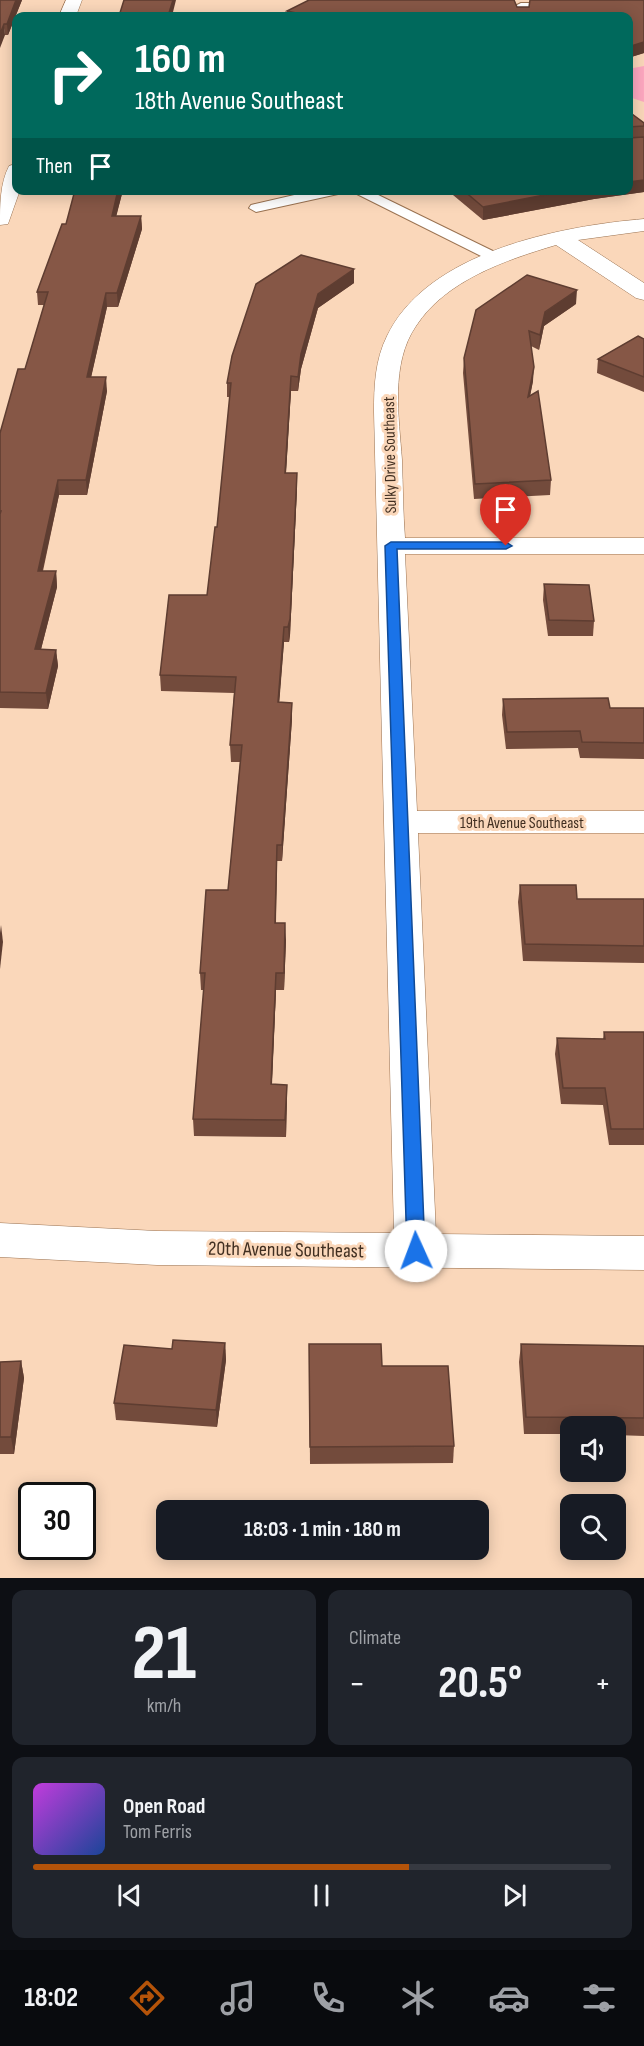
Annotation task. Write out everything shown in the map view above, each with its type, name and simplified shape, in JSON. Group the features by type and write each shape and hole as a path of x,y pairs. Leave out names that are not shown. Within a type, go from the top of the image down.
{"street":[{"path":"0,219 12,182"},
{"name":"Sulky Drive Southeast","path":"416,1251 391,546 387,380 392,349 406,322 425,299 447,283 496,258 613,226 644,225"},
{"path":"561,239 644,293"},
{"path":"391,546 644,546"},
{"name":"19th Avenue Southeast","path":"400,822 644,822"},
{"name":"20th Avenue Southeast","path":"0,1240 157,1248 644,1253"}],"lane":[{"path":"518,9 576,6"},
{"path":"256,208 315,195"},
{"path":"366,195 496,258"}],"shaded area":[{"path":"644,66 644,102 633,98 633,68"}],"building":[{"path":"0,0 16,0 7,24 4,24 0,34"},
{"path":"124,0 173,0 169,12 120,12"},
{"path":"309,0 514,0 517,7 529,7 530,0 644,0 644,42 633,45 633,12 287,11"},
{"path":"633,115 644,123 644,126 633,127"},
{"path":"644,137 644,180 633,181 633,138"},
{"path":"74,195 117,195 112,216 141,216 117,293 106,293 87,377 106,377 86,480 58,480 38,571 56,571 35,649 56,650 46,693 0,692 0,433 18,369 25,369 48,292 37,292 62,224 66,224"},
{"path":"469,195 544,195 483,207"},
{"path":"301,255 354,269 318,294 301,354 298,377 291,376 285,473 297,473 290,619 288,627 284,627 278,702 292,703 282,845 277,845 275,923 285,923 284,973 276,973 271,1084 287,1085 285,1120 193,1119 205,973 200,973 206,890 228,890 242,745 230,745 236,677 160,675 169,595 207,595 215,527 217,527 231,383 227,383 232,356 256,284"},
{"path":"527,275 577,290 545,312 540,335 529,331 534,367 528,397 538,391 551,480 475,484 464,358 476,310"},
{"path":"638,336 644,339 644,377 598,359"},
{"path":"544,584 589,585 594,621 549,620"},
{"path":"608,698 610,708 644,708 644,743 582,742 580,731 507,732 503,699"},
{"path":"520,885 576,885 577,899 644,899 644,946 525,944"},
{"path":"604,1032 644,1032 644,1129 611,1129 605,1088 563,1088 557,1038 605,1039"},
{"path":"173,1340 225,1343 216,1410 114,1403 124,1345 172,1349"},
{"path":"309,1344 381,1344 382,1366 448,1366 454,1446 310,1447"},
{"path":"521,1344 644,1346 644,1418 626,1418 626,1416 526,1417"},
{"path":"21,1361 11,1437 0,1437 0,1362"}],"route":[{"path":"416,1251 391,546 506,546"}]}
